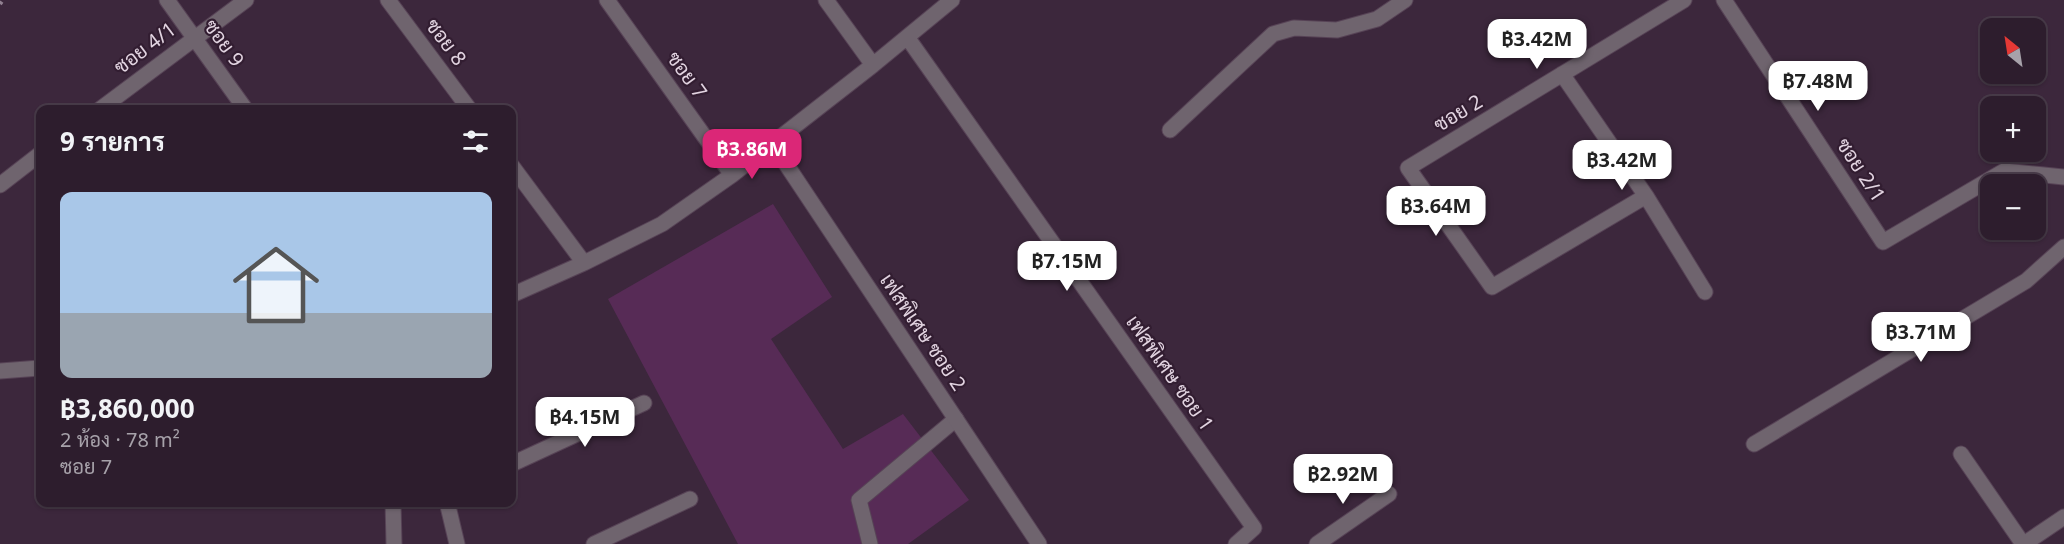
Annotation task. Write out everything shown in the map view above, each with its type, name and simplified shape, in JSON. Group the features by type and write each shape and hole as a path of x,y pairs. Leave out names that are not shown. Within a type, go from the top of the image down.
{"street":[{"name":"ซอย 9","path":"167,0 242,105"},
{"name":"ซอย 4/1","path":"106,105 246,0"},
{"name":"ซอย 8","path":"388,0 466,105"},
{"name":"ซอย 7","path":"607,0 732,175"},
{"path":"826,0 873,65"},
{"path":"516,293 663,224 732,175 952,0"},
{"path":"1170,130 1273,34 1294,28 1337,30 1377,20 1405,0"},
{"name":"ซอย 2","path":"1646,196 1491,287 1408,168 1684,0"},
{"name":"ซอย 2/1","path":"1724,0 1883,242 2004,171 2064,177"},
{"name":"เฟสพิเศษ ซอย 1","path":"906,37 1254,528 1236,544"},
{"path":"1562,74 1646,196 1706,292"},
{"name":"เฟสพิเศษ ซอย 2","path":"772,143 1039,544"},
{"path":"0,185 36,157"},
{"path":"516,171 584,263"},
{"path":"1754,444 2026,281 2064,247"},
{"path":"0,371 36,368"},
{"path":"516,462 644,403"},
{"path":"870,544 859,500 956,419"},
{"path":"1961,454 2023,544 2064,517"},
{"path":"1325,542 1389,494"},
{"path":"594,544 690,500"},
{"path":"393,507 394,544"},
{"path":"448,507 457,544"}],"path":[{"path":"0,4 3,0"}],"shaded area":[{"path":"773,204 832,297 771,339 843,449 903,414 969,500 908,544 738,544 608,299"}]}
